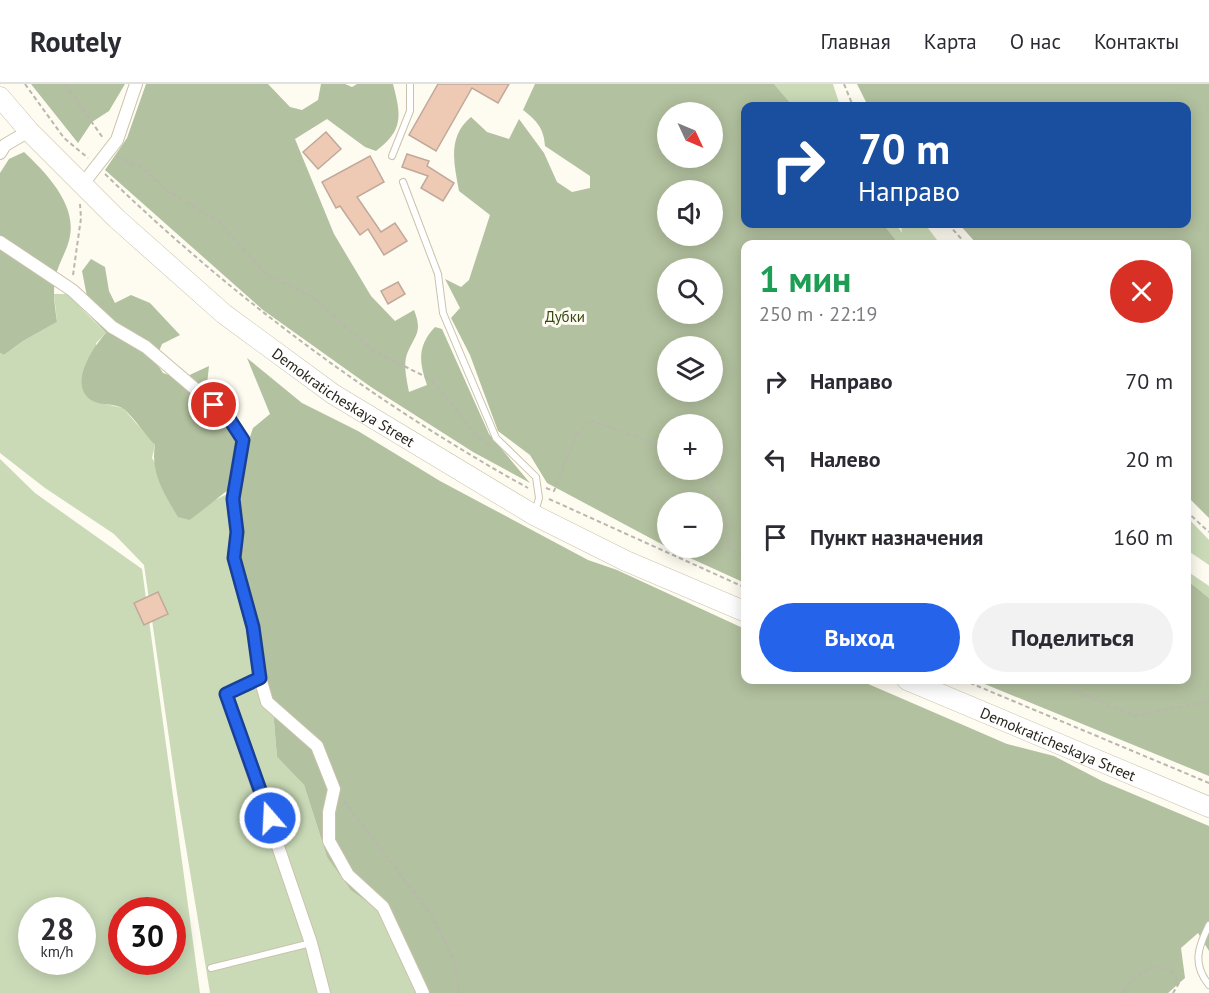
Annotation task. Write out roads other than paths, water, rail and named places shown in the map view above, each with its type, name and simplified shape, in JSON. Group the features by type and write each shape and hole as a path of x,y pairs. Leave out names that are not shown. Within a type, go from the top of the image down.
{"main road":[{"name":"Demokraticheskaya Street","path":"0,97 81,191 117,219 224,314 333,394 534,515 626,561 741,610"},
{"name":"Demokraticheskaya Street","path":"917,684 1209,807"}],"street":[{"path":"81,191 111,150 136,84"},
{"path":"2,148 29,131"},
{"path":"0,242 72,290 112,327 146,347 228,417 243,440 233,499 237,532 234,558 253,627 260,678 267,702 317,746 334,789 329,812 329,841 348,875 383,907 423,993"},
{"path":"260,678 226,694 311,943 324,993"}],"lane":[{"path":"392,156 410,111 410,84"},
{"path":"403,182 438,274 443,313 496,438 536,477 538,493 534,515"},
{"path":"1209,925 1196,954 1200,972 1209,985"},
{"path":"211,968 311,943"}],"park label":[{"name":"Дубки","path":"565,316"}]}
